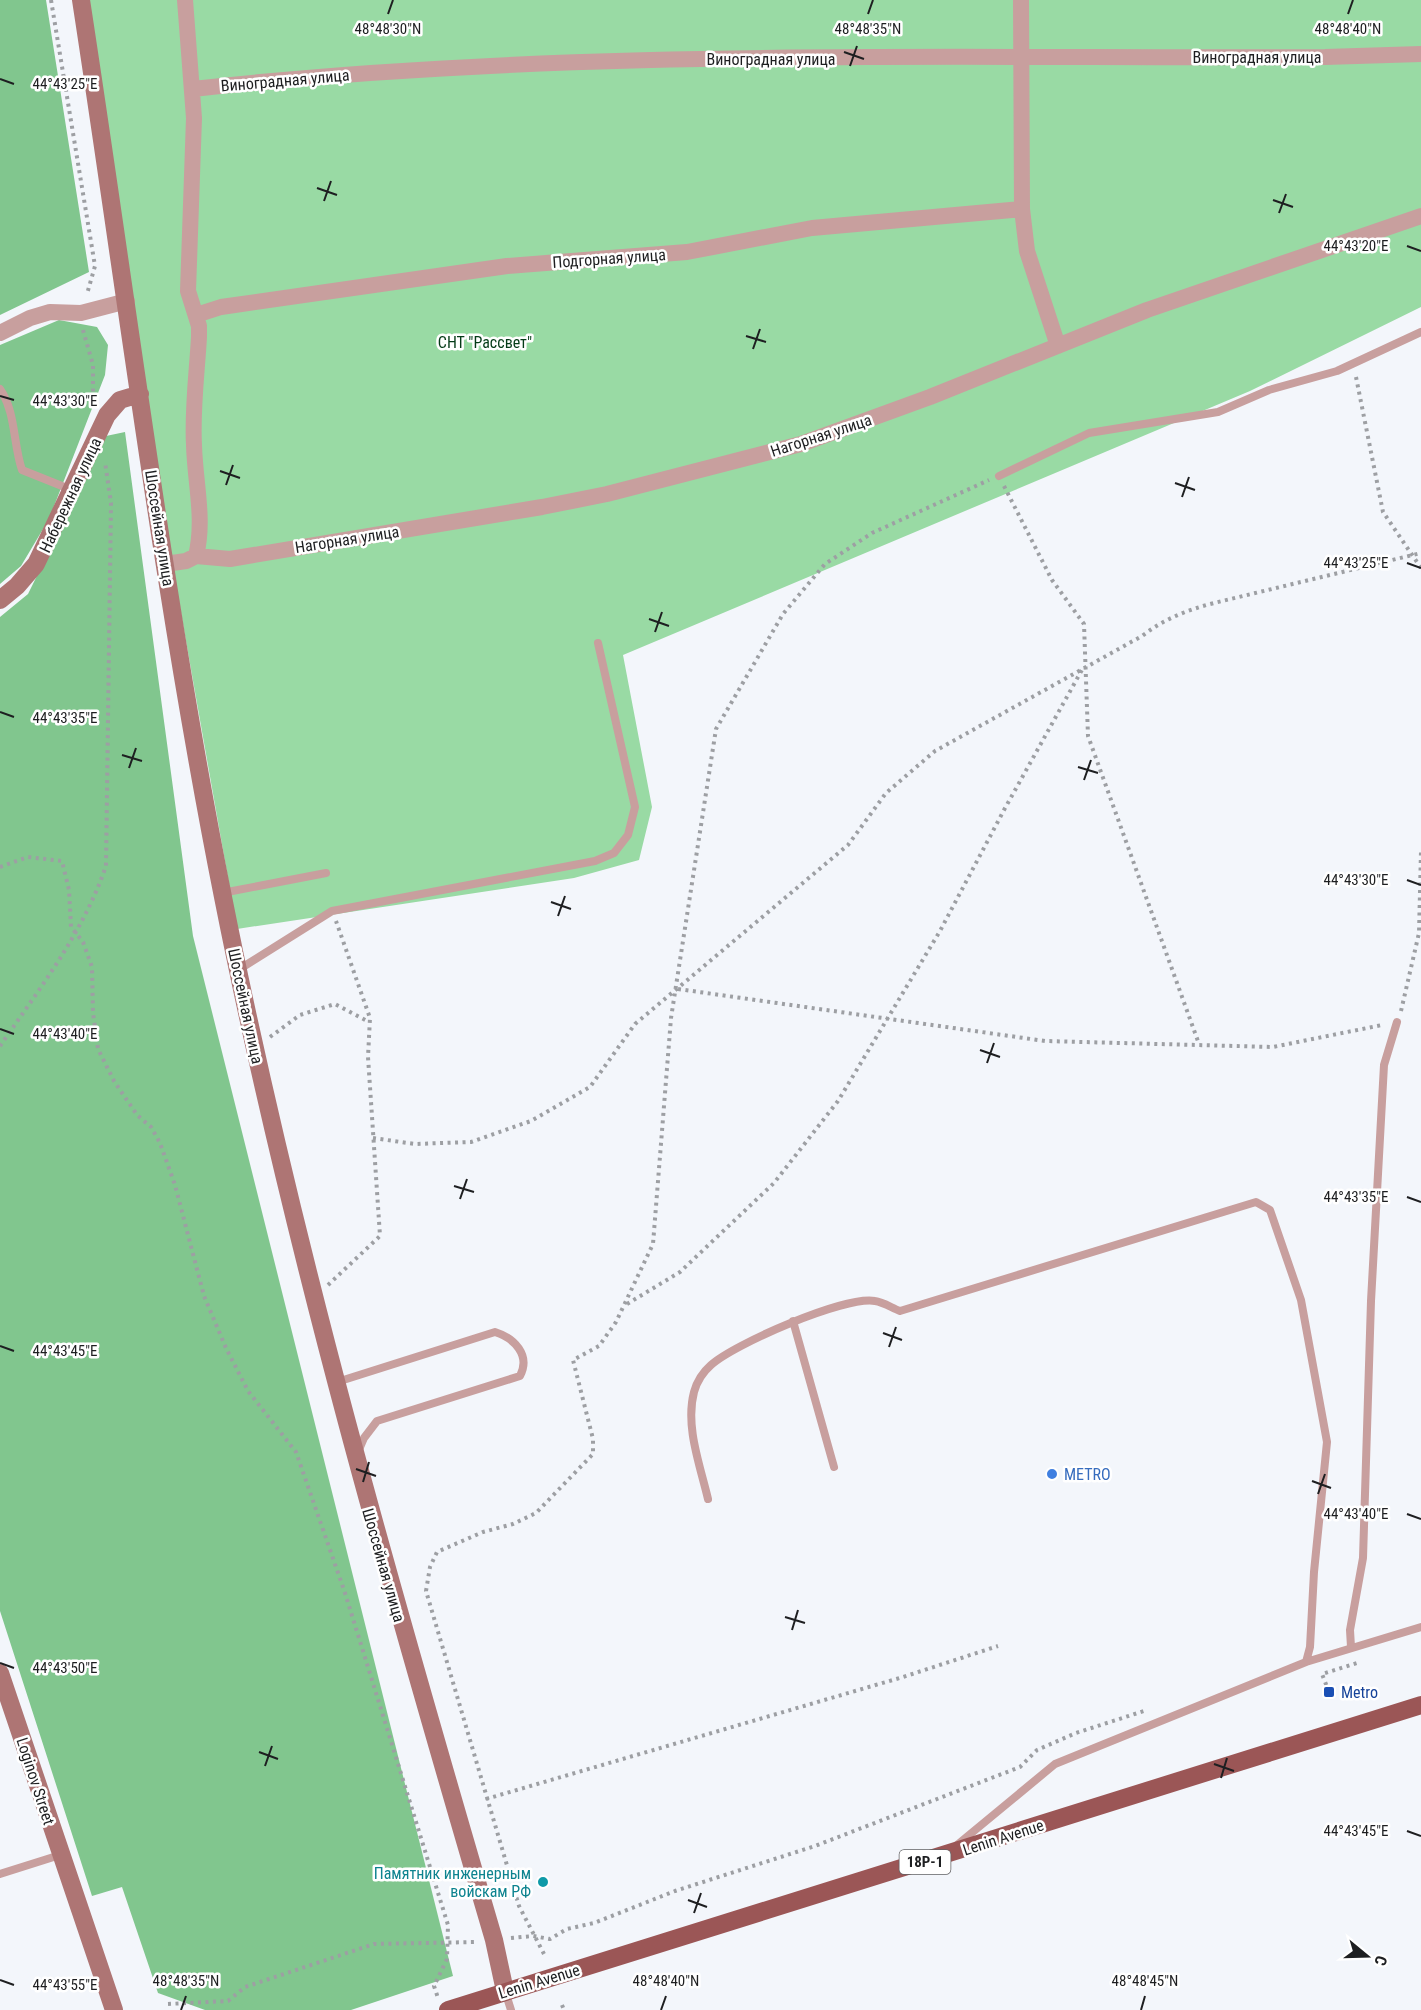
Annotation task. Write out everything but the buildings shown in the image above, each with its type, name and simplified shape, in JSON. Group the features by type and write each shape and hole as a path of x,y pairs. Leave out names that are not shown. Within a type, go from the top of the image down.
{"main road":[{"name":"Lenin Avenue","path":"443,2006 505,1991 945,1856 1421,1705"}],"street":[{"name":"Шоссейная улица","path":"81,0 165,564 222,893 238,970 314,1297 338,1382 355,1458 494,1940 505,1991"},
{"path":"165,564 186,561 196,556 201,518 195,480 193,441 199,338 196,315 188,291 187,262 193,89 185,0"},
{"path":"1021,0 1022,209 1027,251 1058,346"},
{"name":"Виноградная улица","path":"193,89 321,75 710,58 1020,59 1421,54"},
{"name":"Подгорная улица","path":"196,315 221,307 507,266 687,252 812,228 1022,209"},
{"name":"Нагорная улица","path":"196,556 230,559 607,494 801,444 1147,310 1421,216"},
{"path":"0,333 30,318 50,312 81,313 127,301"},
{"name":"Набережная улица","path":"0,600 17,586 36,564 98,434 114,406 120,400 140,394"},
{"name":"Loginov Street","path":"0,1673 87,1933"},
{"path":"87,1933 114,2010"},
{"path":"87,1933 104,1958 124,2010"}],"lane":[{"path":"999,476 1089,433 1218,412 1269,390 1312,380 1421,332"},
{"path":"0,389 18,442 18,457 22,470 72,490"},
{"path":"238,970 332,911 595,861 615,853 628,835 634,807 598,643"},
{"path":"222,893 326,873"},
{"path":"1351,1647 1350,1630 1363,1558 1371,1301 1384,1065 1397,1022"},
{"path":"708,1499 691,1420 694,1393 699,1378 709,1366 727,1352 793,1321 873,1300 900,1311 1256,1202 1270,1210 1301,1300 1327,1442 1314,1572 1310,1647 1306,1662"},
{"path":"793,1321 834,1467"},
{"path":"338,1382 495,1332 505,1335 520,1348 523,1358 525,1368 520,1376 377,1420 364,1438 355,1458"},
{"path":"945,1856 1055,1764 1306,1662 1421,1627"},
{"path":"0,1874 60,1855"},
{"path":"505,1991 512,2010"}],"path":[{"path":"0,1046 76,935 94,900 106,866 111,503 109,480 92,402 93,365 81,326 81,313 95,266 51,0"},
{"path":"1354,363 1383,512 1421,568"},
{"path":"544,1954 519,1906 486,1799 426,1591 430,1567 437,1552 483,1532 513,1524 536,1513 593,1454 593,1439 573,1360 599,1346 625,1305 653,1244 671,1018 716,729 783,614 825,564 872,532 999,476 1052,580 1084,624 1088,736 1199,1044"},
{"path":"373,1138 415,1144 471,1142 531,1120 590,1087 635,1024 848,845 886,793 935,751 1142,636 1159,623 1184,611 1421,553"},
{"path":"625,1305 680,1272 774,1183 838,1101 940,931 1004,810 1084,668"},
{"path":"677,989 1045,1041 1273,1047 1397,1022 1419,933 1421,851"},
{"path":"0,867 28,857 62,861 69,890 71,927 83,942 92,966 93,1012 98,1049 114,1082 136,1115 150,1127 160,1143 175,1185 204,1296 226,1348 248,1391 296,1452 345,1593 448,1925 447,1959 434,1986 443,2006"},
{"path":"314,1297 380,1236 368,1057 369,1023 332,911"},
{"path":"255,1048 300,1015 335,1004 369,1023"},
{"path":"486,1799 903,1677 998,1646"},
{"path":"1329,1692 1322,1674 1366,1660"},
{"path":"168,2004 228,2001 245,1987 374,1944 447,1943 533,1936 550,1939 567,1929 594,1923 675,1891 815,1846 1020,1767 1037,1750 1076,1733 1154,1707"}],"green space":[{"path":"0,0 46,0 89,272 0,315"},
{"name":"СНТ \"Рассвет\"","path":"85,0 1421,0 1421,307 1250,391 623,655 652,807 639,860 574,878 237,929 169,545"},
{"path":"59,320 97,327 108,345 105,375 49,519 21,566 0,584 0,345"},
{"path":"125,432 193,936 453,1976 351,2010 205,2010 158,1993 122,1887 92,1896 0,1611 0,617 28,594 106,436"}],"place":[{"name":"METRO","path":"1052,1474"},
{"name":"Metro","path":"1329,1692"},
{"name":"Памятник инженерным войскам РФ","path":"543,1882"}]}
